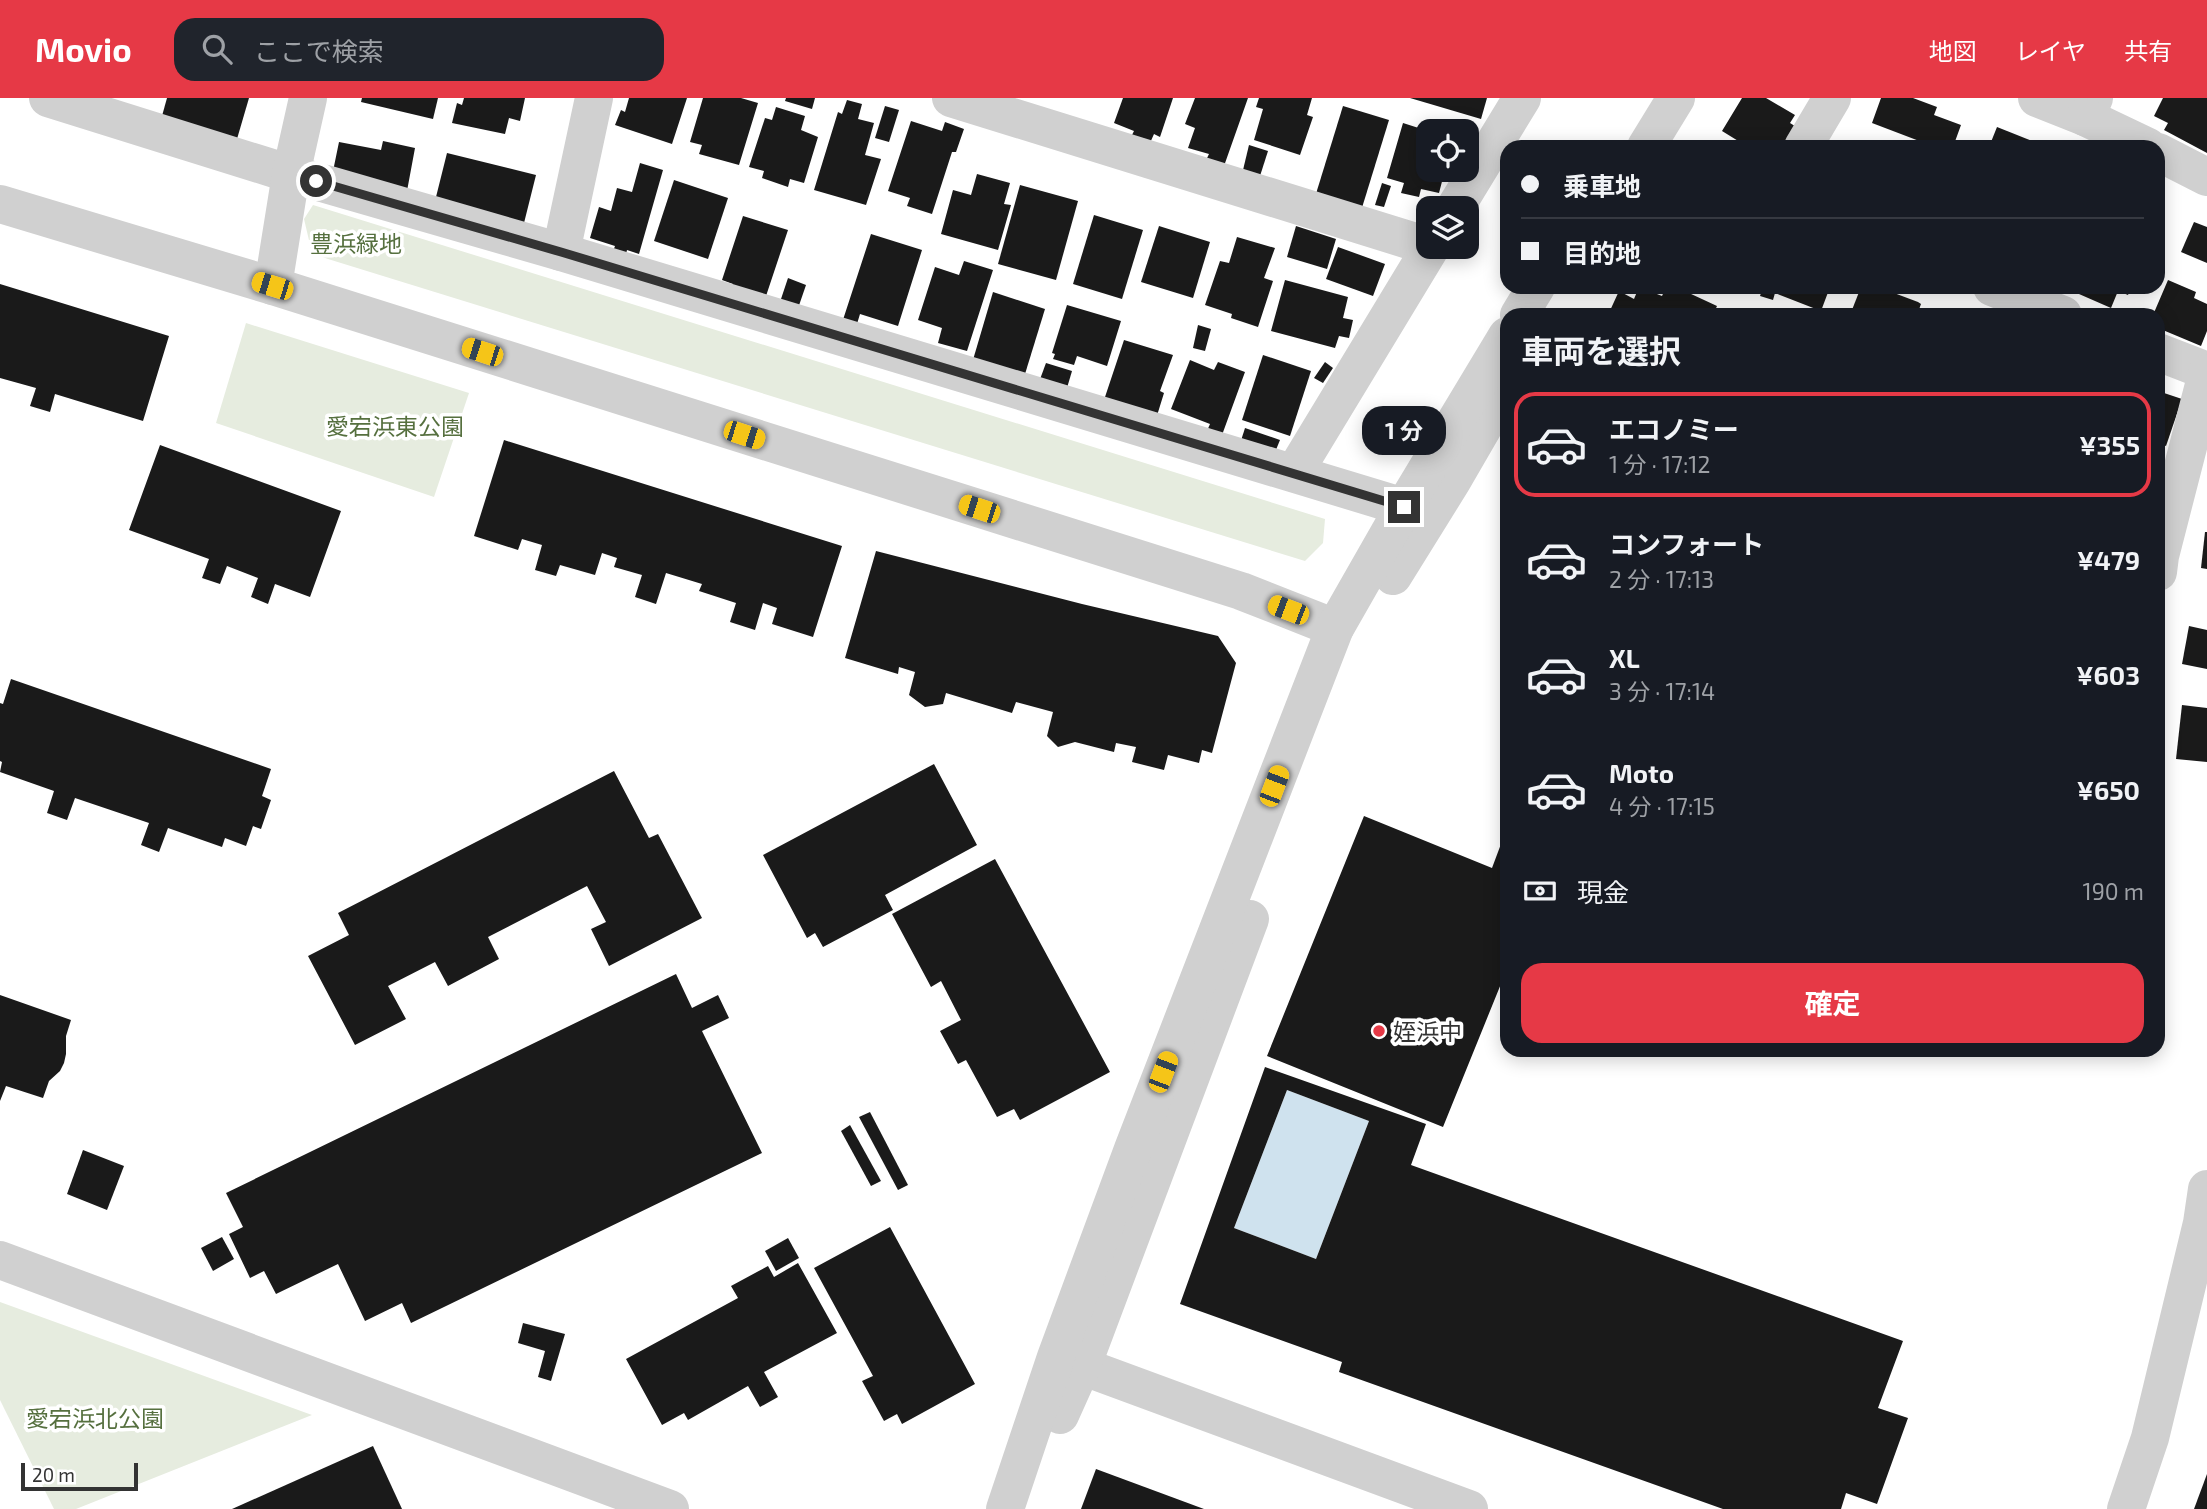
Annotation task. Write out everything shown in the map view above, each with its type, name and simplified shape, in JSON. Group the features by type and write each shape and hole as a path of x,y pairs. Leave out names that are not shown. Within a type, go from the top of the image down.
{"street":[{"path":"48,98 292,174 561,252 1404,507"},
{"path":"272,286 308,98"},
{"path":"561,252 594,98"},
{"path":"951,98 1416,243"},
{"path":"1462,196 1521,98"},
{"path":"1624,140 1650,98"},
{"path":"1650,140 1676,98"},
{"path":"1807,140 1832,98"},
{"path":"2037,98 2090,108 2138,140"},
{"path":"2165,156 2207,177"},
{"path":"0,204 272,286 1241,591 1335,628"},
{"path":"1294,473 1423,259"},
{"path":"2010,294 2045,308"},
{"path":"1017,1509 1069,1362 1133,1149 1335,628 1500,348"},
{"path":"2165,355 2207,372 2197,448 2165,543"},
{"path":"1004,1509 1156,1172 1308,762 1364,623 1500,398"},
{"path":"2126,1509 2196,1295 2207,1189"},
{"path":"0,1260 670,1509"},
{"path":"1069,1362 1469,1509"}],"green space":[{"name":"豊浜緑地","path":"313,205 1325,519 1323,543 1305,561 328,259 312,253 304,219"},
{"name":"愛宕浜東公園","path":"246,323 469,393 434,497 216,423"},
{"name":"愛宕浜北公園","path":"0,1302 312,1415 76,1509 54,1509 0,1400"}],"water":[{"path":"1287,1090 1369,1121 1316,1259 1234,1228"}],"building":[{"path":"167,98 249,98 237,139 162,116"},
{"path":"362,98 438,98 433,119 361,102"},
{"path":"464,98 525,98 520,121 509,118 505,134 452,123 457,103 462,105"},
{"path":"629,98 687,98 672,144 615,125 621,110 625,112"},
{"path":"703,98 741,98 758,103 739,165 699,154 702,145 690,142"},
{"path":"786,98 815,98 812,109 785,101"},
{"path":"1123,98 1173,98 1160,137 1154,134 1150,143 1132,135 1134,131 1114,123"},
{"path":"1195,98 1248,98 1224,166 1206,160 1209,154 1188,148 1195,128 1185,124"},
{"path":"1259,98 1312,98 1307,115 1313,117 1300,155 1254,140 1263,109 1256,107"},
{"path":"1410,98 1487,98 1481,119"},
{"path":"1742,98 1766,98 1795,115 1790,123 1798,128 1790,140 1737,140 1722,131"},
{"path":"1881,98 1913,98 1937,107 1934,115 1961,125 1956,140 1917,140 1872,123"},
{"path":"2163,98 2207,98 2207,153 2164,130 2168,123 2154,116"},
{"path":"847,100 862,104 858,119 874,123 865,155 881,159 866,205 814,190 838,112 842,114"},
{"path":"885,106 899,110 889,142 875,138"},
{"path":"1343,106 1389,120 1361,211 1315,197"},
{"path":"776,107 805,116 801,130 818,137 804,183 790,179 788,187 762,178 764,171 749,167 765,118 772,120"},
{"path":"911,121 942,131 945,122 964,129 956,152 952,152 932,214 907,206 910,198 888,191"},
{"path":"1403,123 1416,127 1416,182 1442,182 1439,193 1421,189 1419,196 1401,193 1404,183 1387,178"},
{"path":"1997,127 2030,140 1992,140"},
{"path":"383,141 415,148 407,191 332,176 339,142 381,150"},
{"path":"1249,145 1268,151 1260,176 1243,170"},
{"path":"447,153 536,175 524,223 435,201"},
{"path":"640,163 663,170 639,254 627,250 625,258 612,254 615,246 590,238 599,207 611,211 617,188 632,192"},
{"path":"977,174 1010,183 1004,204 1011,205 998,250 941,234 953,190 971,195"},
{"path":"674,180 728,198 708,259 654,241"},
{"path":"1382,183 1391,186 1384,207 1375,205"},
{"path":"1020,185 1078,201 1056,280 998,264"},
{"path":"1094,215 1143,230 1122,299 1073,284"},
{"path":"743,216 788,230 762,308 729,298 733,284 722,280"},
{"path":"2194,222 2207,227 2207,263 2181,252"},
{"path":"1159,226 1210,242 1193,298 1141,282"},
{"path":"1296,226 1336,239 1327,269 1287,257"},
{"path":"871,234 922,250 898,326 860,314 853,337 839,332"},
{"path":"1237,237 1275,248 1264,278 1273,281 1258,327 1205,305 1220,261 1229,263"},
{"path":"1338,247 1385,264 1373,296 1326,279"},
{"path":"964,261 993,270 967,351 938,343 942,328 918,320 935,267 959,275"},
{"path":"788,278 806,285 795,317 777,311"},
{"path":"1285,280 1348,297 1343,318 1353,320 1349,338 1339,336 1335,348 1271,331"},
{"path":"2168,280 2196,292 2194,298 2207,304 2207,331 2201,346 2165,331 2165,308 2156,308 2162,294 2165,294"},
{"path":"0,284 169,336 143,421 55,394 50,412 30,406 36,388 0,378"},
{"path":"993,292 1045,309 1025,374 970,370"},
{"path":"1618,294 1634,299 1636,294 1691,294 1717,306 1611,308"},
{"path":"1761,294 1775,294 1773,300"},
{"path":"1778,294 1827,294 1822,308 1813,308"},
{"path":"1858,294 1897,294 1921,304 1920,308 1853,308"},
{"path":"2079,294 2117,294 2111,308"},
{"path":"1067,305 1121,321 1107,366 1077,356 1074,365 1053,359 1055,354 1052,353"},
{"path":"1198,325 1211,329 1205,351 1193,348"},
{"path":"1124,340 1173,355 1160,391 1164,393 1155,422 1104,400"},
{"path":"1263,355 1311,371 1290,436 1242,420"},
{"path":"1190,360 1214,370 1218,362 1245,372 1218,446 1203,440 1210,424 1171,409"},
{"path":"1325,362 1333,368 1323,383 1314,378"},
{"path":"1046,363 1072,371 1064,398 1036,390"},
{"path":"2165,393 2182,399 2165,446"},
{"path":"1245,428 1280,440 1271,462 1238,450"},
{"path":"504,440 842,546 813,637 772,624 777,608 763,603 755,630 730,622 736,603 699,591 702,584 666,573 656,604 635,597 642,575 614,567 617,558 602,553 595,575 560,565 556,576 535,570 542,545 522,539 518,550 474,536"},
{"path":"160,445 341,511 310,597 275,584 268,604 251,597 258,578 227,566 220,584 202,578 209,559 129,530"},
{"path":"2207,532 2207,569 2201,568"},
{"path":"876,551 1218,636 1236,663 1212,753 1202,750 1199,763 1168,755 1164,770 1132,762 1136,747 1116,743 1114,752 1075,742 1058,747 1047,736 1053,712 1016,702 1012,713 946,693 943,704 925,707 909,695 915,672 899,667 898,674 845,658"},
{"path":"2189,626 2207,630 2207,669 2182,664"},
{"path":"11,679 271,769 262,796 271,800 261,829 253,826 246,846 225,838 222,847 168,828 159,852 141,845 149,823 75,798 67,820 47,813 54,791 0,772 0,703 3,704"},
{"path":"2182,705 2207,708 2207,762 2176,759"},
{"path":"934,764 977,845 885,895 893,910 823,947 815,933 807,938 763,855"},
{"path":"614,771 649,838 658,834 702,918 609,966 591,929 606,922 587,886 488,937 499,959 448,986 435,962 388,986 406,1019 355,1045 308,956 349,935 338,913"},
{"path":"1364,816 1492,868 1500,847 1500,986 1443,1127 1267,1056"},
{"path":"995,859 1110,1072 1020,1120 1014,1109 997,1117 966,1060 958,1064 940,1031 961,1020 941,981 931,987 892,914"},
{"path":"676,974 692,1008 718,995 729,1018 702,1031 762,1153 411,1323 402,1303 365,1321 338,1264 276,1294 264,1271 250,1278 229,1234 243,1227 226,1193"},
{"path":"0,995 71,1020 66,1036 64,1063 49,1081 43,1098 6,1086 0,1101"},
{"path":"1265,1067 1426,1124 1411,1165 1903,1341 1878,1408 1908,1418 1877,1504 1846,1493 1841,1509 1723,1509 1339,1372 1342,1362 1180,1304","holes":["1287,1090 1369,1121 1316,1259 1234,1228"]},
{"path":"870,1112 908,1185 898,1190 859,1117"},
{"path":"850,1125 881,1181 871,1186 841,1131"},
{"path":"83,1150 124,1166 107,1210 67,1194"},
{"path":"890,1227 975,1384 902,1424 897,1414 884,1421 862,1381 873,1376 814,1268"},
{"path":"222,1237 234,1259 213,1271 201,1248"},
{"path":"788,1238 799,1258 776,1271 765,1251"},
{"path":"798,1263 837,1333 764,1372 778,1397 760,1407 748,1386 688,1420 684,1413 662,1425 626,1359 738,1298 731,1286 768,1266 774,1277"},
{"path":"523,1323 565,1334 551,1381 538,1377 545,1351 518,1343"},
{"path":"373,1446 402,1509 232,1509"},
{"path":"1096,1469 1204,1509 1081,1509"},
{"path":"2207,1474 2207,1509 2194,1509"}],"place":[{"name":"姪浜中","path":"1379,1031"}],"route":[{"path":"316,181 561,252 1404,507"}]}
